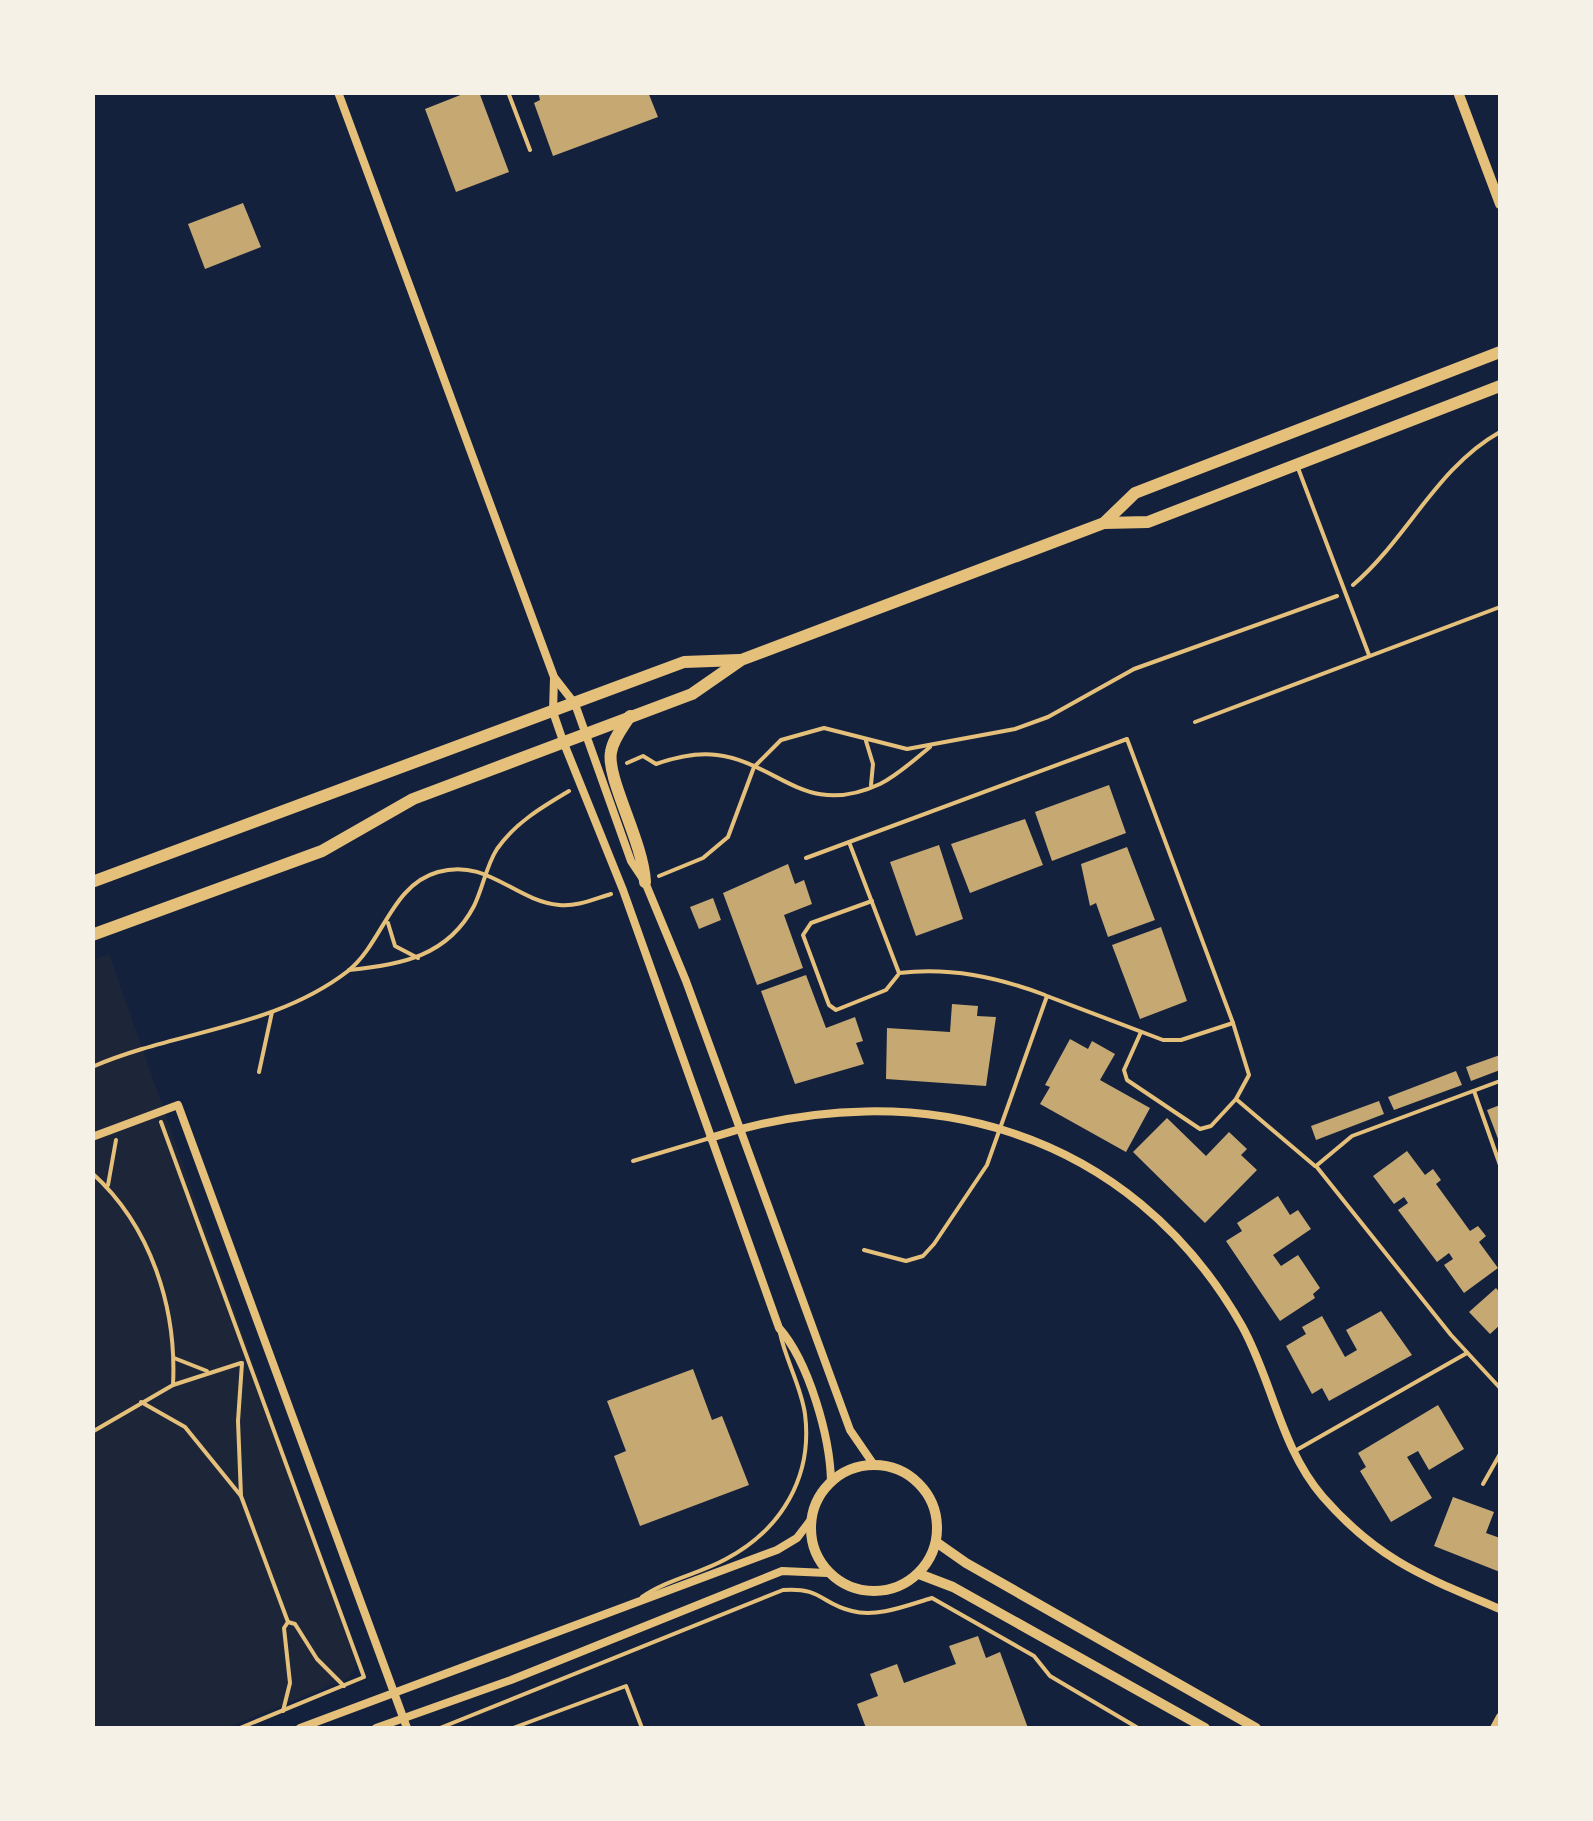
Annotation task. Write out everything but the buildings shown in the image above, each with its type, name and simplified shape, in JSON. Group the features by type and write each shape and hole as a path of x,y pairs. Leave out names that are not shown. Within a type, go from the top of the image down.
{"main road":[{"path":"1104,523 1135,493 1500,352"},
{"path":"92,935 322,851 413,799 692,694 741,660 1104,523 1148,522 1500,386"},
{"path":"92,882 684,662 741,660"},
{"path":"630,716 614,742 611,771 644,856 645,882"}],"street":[{"path":"338,92 554,677 575,704 631,861 645,882 741,1128 850,1430 874,1465"},
{"path":"1458,92 1500,204"},
{"path":"554,677 553,712 623,890 780,1328 793,1343 828,1440 831,1482"},
{"path":"92,1137 178,1105 405,1724"},
{"path":"710,1138 768,1120 867,1108 1001,1128 1060,1150 1095,1170 1154,1218 1209,1273 1244,1329 1292,1452 1320,1494 1384,1556 1500,1609"},
{"path":"300,1728 777,1550 797,1538 831,1482 858,1467 874,1465 910,1476 933,1505 936,1542 919,1574 883,1592 863,1591 827,1573 782,1571 405,1724 376,1728"},
{"path":"810,1521 811,1540 827,1573"},
{"path":"936,1542 966,1564 1256,1728"},
{"path":"919,1574 953,1587 1206,1728"},
{"path":"1494,1728 1500,1717"}],"lane":[{"path":"508,92 530,150"},
{"path":"1297,466 1368,656"},
{"path":"1195,722 1500,607"},
{"path":"806,858 1126,739 1233,1023 1248,1076 1236,1100 1212,1126 1200,1129 1127,1080 1124,1070 1142,1032"},
{"path":"849,842 899,973"},
{"path":"872,901 811,923 803,935 829,1005 836,1010 886,990 899,973 934,969 1008,982 1142,1032 1181,1040 1233,1023"},
{"path":"864,1250 906,1261 923,1256 987,1165 1047,996"},
{"path":"1316,1166 1352,1136 1500,1081"},
{"path":"1474,1091 1500,1165"},
{"path":"1236,1100 1316,1166 1467,1353 1500,1388"},
{"path":"633,1160 710,1138"},
{"path":"630,1606 658,1586 745,1549 767,1533 786,1509 800,1477 806,1444 805,1413 780,1328"},
{"path":"1292,1452 1467,1353"},
{"path":"1484,1484 1500,1454"},
{"path":"513,1728 626,1686 642,1728"}],"path":[{"path":"645,882 703,858 728,838 754,767 782,740 824,728 907,749 1030,724 1134,669 1293,616 1346,591 1386,554 1457,465 1500,432"},
{"path":"866,741 872,764 870,788"},
{"path":"855,792 894,776 934,744"},
{"path":"350,970 415,883 458,868 487,872 521,894 563,905 623,890"},
{"path":"92,1067 139,1047 228,1028 272,1012 350,970 418,958 395,946 388,920"},
{"path":"259,1072 272,1012"},
{"path":"151,1124 161,1122 245,1362 362,1663 364,1677 240,1728"},
{"path":"105,1140 118,1136 108,1187"},
{"path":"92,1173 108,1187 159,1275 174,1358 173,1385"},
{"path":"174,1358 210,1372"},
{"path":"92,1432 173,1385 245,1362"},
{"path":"245,1362 238,1422 242,1496 288,1622"},
{"path":"141,1402 185,1428 242,1496"},
{"path":"440,1728 783,1590 807,1588 852,1612 887,1611 932,1598 1034,1656 1050,1676 1138,1728"},
{"path":"288,1622 295,1624 317,1658 344,1686"},
{"path":"283,1711 290,1683 284,1628 288,1622"}],"shaded area":[{"path":"109,954 358,1661 349,1678 226,1728 93,1728 92,960"}]}
